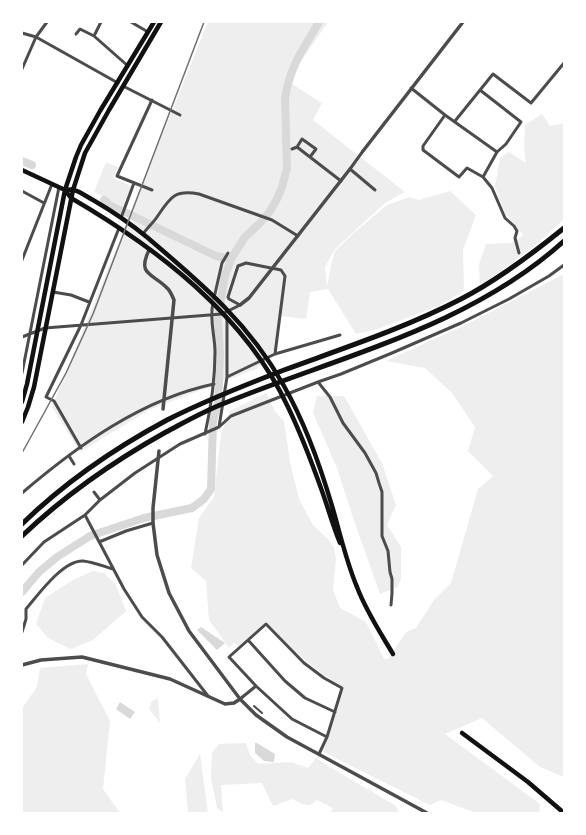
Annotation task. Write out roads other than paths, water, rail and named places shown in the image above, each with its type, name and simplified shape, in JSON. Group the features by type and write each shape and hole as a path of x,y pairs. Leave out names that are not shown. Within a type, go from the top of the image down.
{"highway":[{"path":"22,402 65,190 81,145 154,22"},
{"path":"22,422 34,387 71,198 85,153 161,22"},
{"path":"22,170 65,190 71,198 119,228 174,268 227,317 244,337 265,366 288,406 322,490 336,534 357,588 370,616 393,654"},
{"path":"65,190 73,190 101,205 121,217 143,234 200,283 232,314 259,347 284,386 305,429 325,484 347,561"},
{"path":"22,524 58,493 117,450 166,420 226,394 408,324 462,299 505,273 564,228"},
{"path":"22,536 88,480 146,444 204,412 224,403 381,345 455,313 509,282 538,263 564,241"},
{"path":"462,733 528,782 564,813"}],"street":[{"path":"22,69 36,38 47,22"},
{"path":"94,36 102,22"},
{"path":"131,22 148,32"},
{"path":"22,337 45,328 222,314 240,305 249,298 298,236 462,22"},
{"path":"76,34 80,29 94,36 128,66"},
{"path":"22,33 36,38 118,83"},
{"path":"455,121 494,74 531,103 564,63"},
{"path":"123,86 180,115"},
{"path":"411,88 445,115 497,152"},
{"path":"480,90 521,122 506,144 497,152 484,177"},
{"path":"152,100 117,176 152,190"},
{"path":"445,115 422,146 423,150 460,177 467,168 484,177 492,188 505,218 517,231 515,238 519,253"},
{"path":"292,149 297,147 302,139 316,149 310,157"},
{"path":"297,147 341,181"},
{"path":"350,169 375,190"},
{"path":"121,217 134,183"},
{"path":"22,260 52,184"},
{"path":"22,373 59,187"},
{"path":"22,191 44,203"},
{"path":"143,234 170,198 179,192 189,192 199,194 272,220 298,236"},
{"path":"51,227 59,222"},
{"path":"81,448 54,401 46,398 81,325 119,228"},
{"path":"149,250 144,262 145,268 148,274 166,287 172,294 174,300 163,409"},
{"path":"205,434 214,384 215,350 212,307 222,263 228,252"},
{"path":"240,305 228,297 238,266 246,263 273,267 281,270 285,276 275,354"},
{"path":"22,565 44,542 85,515 100,500 180,444 219,427 231,416 392,354 468,320 509,299 549,276 564,265"},
{"path":"43,268 48,275"},
{"path":"52,292 71,295 89,302"},
{"path":"219,427 227,377 227,312"},
{"path":"227,377 275,354 340,335"},
{"path":"318,382 330,397 343,423 365,453 376,473 382,502 382,536 388,551 392,579 390,605"},
{"path":"22,493 53,467 102,433 130,416 179,395 214,384"},
{"path":"159,451 153,508 153,523 157,555 169,593 189,632 240,699 256,715 272,727 319,754 427,813"},
{"path":"69,456 74,464"},
{"path":"94,492 100,500"},
{"path":"85,515 113,569 142,617 162,638 208,696"},
{"path":"99,542 126,531 153,523"},
{"path":"22,632 26,619 26,609 62,570 72,563 82,561 113,569"},
{"path":"319,754 327,737 342,688 324,678 304,663 266,624 229,656 256,686 292,719 327,737"},
{"path":"248,640 284,681 305,698 335,712"},
{"path":"22,665 41,660 82,657 170,679 225,704 234,704 256,686"},
{"path":"254,706 262,713"}],"waterway":[{"path":"22,592 39,572 57,557 90,536 144,518 192,508 204,499 211,489 213,421 218,402 219,382 220,353 218,320 225,276 231,259 245,237 270,211 282,187 287,168 285,99 287,87 298,58 319,22"},
{"path":"22,161 32,165"},
{"path":"104,200 110,205 216,256 231,259"}],"railway":[{"path":"22,453 66,373 93,314 204,22"}]}
